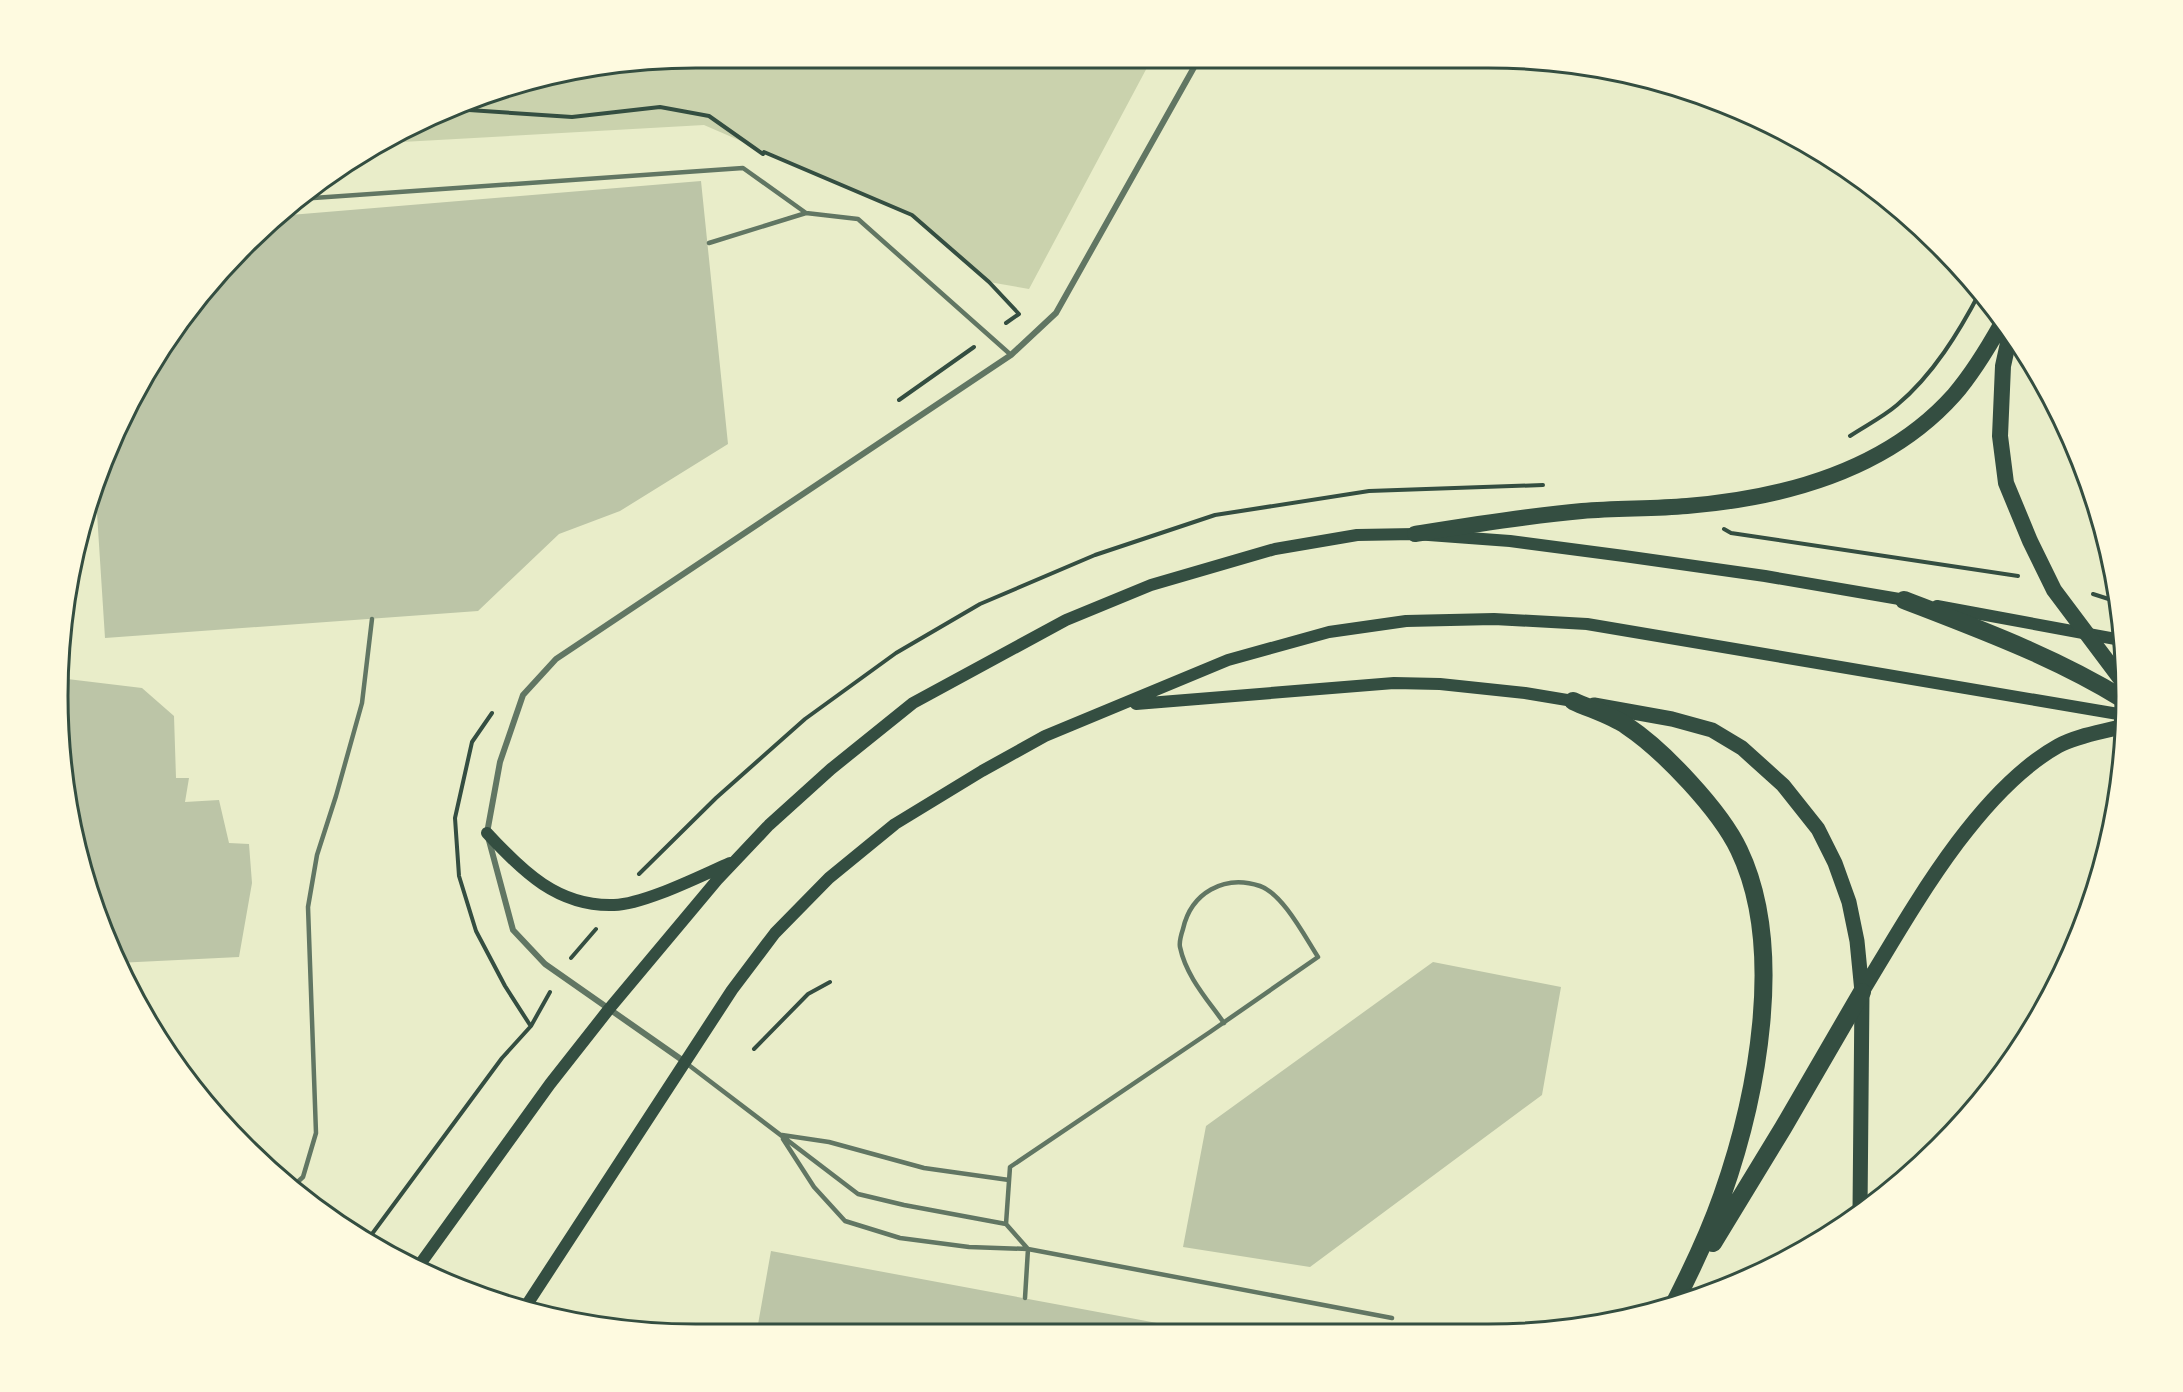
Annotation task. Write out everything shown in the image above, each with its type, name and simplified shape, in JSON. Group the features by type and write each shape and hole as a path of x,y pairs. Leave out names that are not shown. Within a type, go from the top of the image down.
{"highway":[{"path":"1415,534 1489,521 1572,512 1688,506 1759,496 1830,477 1871,459 1914,431 1954,395 1983,356 1998,330"},
{"path":"2008,344 2003,366 2000,436 2006,483 2054,590 2115,671"},
{"path":"1904,600 2007,640 2088,677 2116,695"},
{"path":"1573,701 1626,725 1674,766 1714,812 1738,848 1749,877 1761,923 1764,973 1760,1038 1745,1117 1722,1196 1680,1294"},
{"path":"1682,1293 1783,1128 1862,992"}],"main road":[{"path":"422,1262 550,1084 609,1009 717,880 769,825 913,703 1066,620 1150,585 1275,549 1357,535 1415,534 1510,541 1624,556 1904,600 2112,639"},
{"path":"529,1302 732,990 775,933 829,878 895,824 1045,736 1228,660 1329,632 1407,621 1494,618 1587,624 2115,714"},
{"path":"1123,705 1394,683 1440,684 1525,693 1672,719 1712,730 1742,748 1783,785 1818,829 1835,863 1849,902 1857,941 1862,992 1860,1202"},
{"path":"1862,992 1940,868 1994,798 2042,757 2059,746 2078,738 2114,729"},
{"path":"487,833 516,864 544,886 577,901 615,905 651,897 736,861"}],"street":[{"path":"685,1062 545,964 513,930 487,833 500,762 523,695 556,658 1011,355 1056,313 1194,68"}],"lane":[{"path":"312,198 743,168 806,213"},
{"path":"709,243 806,213 858,219 1011,355"},
{"path":"298,1182 303,1177 316,1133 308,907 317,855 362,703 372,619"},
{"path":"1006,1224 1010,1167 1224,1023 1318,957 1287,907 1262,886 1232,882 1204,892 1186,915 1179,945 1191,977 1224,1023"},
{"path":"685,1062 858,1194 1006,1224 1028,1250 1025,1298"},
{"path":"780,1134 829,1142 924,1168 1009,1180"},
{"path":"780,1134 814,1186 845,1221 900,1238 1028,1250 1392,1318"}],"path":[{"path":"469,110 572,117 660,107 709,116 764,152 753,175"},
{"path":"1715,502 1718,524 1731,533 2014,576 2022,575 2041,564"},
{"path":"2088,591 2107,599"},
{"path":"372,1234 502,1058 531,1026 575,951 615,905"},
{"path":"754,1049 808,994 830,982"}],"green space":[{"path":"696,68 1147,68 1029,289 989,282 912,215 704,125 400,142 455,115 494,101 533,89 614,73"}],"building":[{"path":"701,181 728,444 620,511 559,534 478,611 105,638 97,508 115,455 152,382 197,313 223,282 292,215"},
{"path":"68,679 142,688 174,716 176,778 189,778 185,802 219,800 229,843 249,844 252,883 239,957 127,963 101,898 80,819 69,737"},
{"path":"1433,962 1561,987 1542,1095 1310,1267 1183,1247 1206,1126"},
{"path":"771,1251 1162,1324 758,1324"}]}
